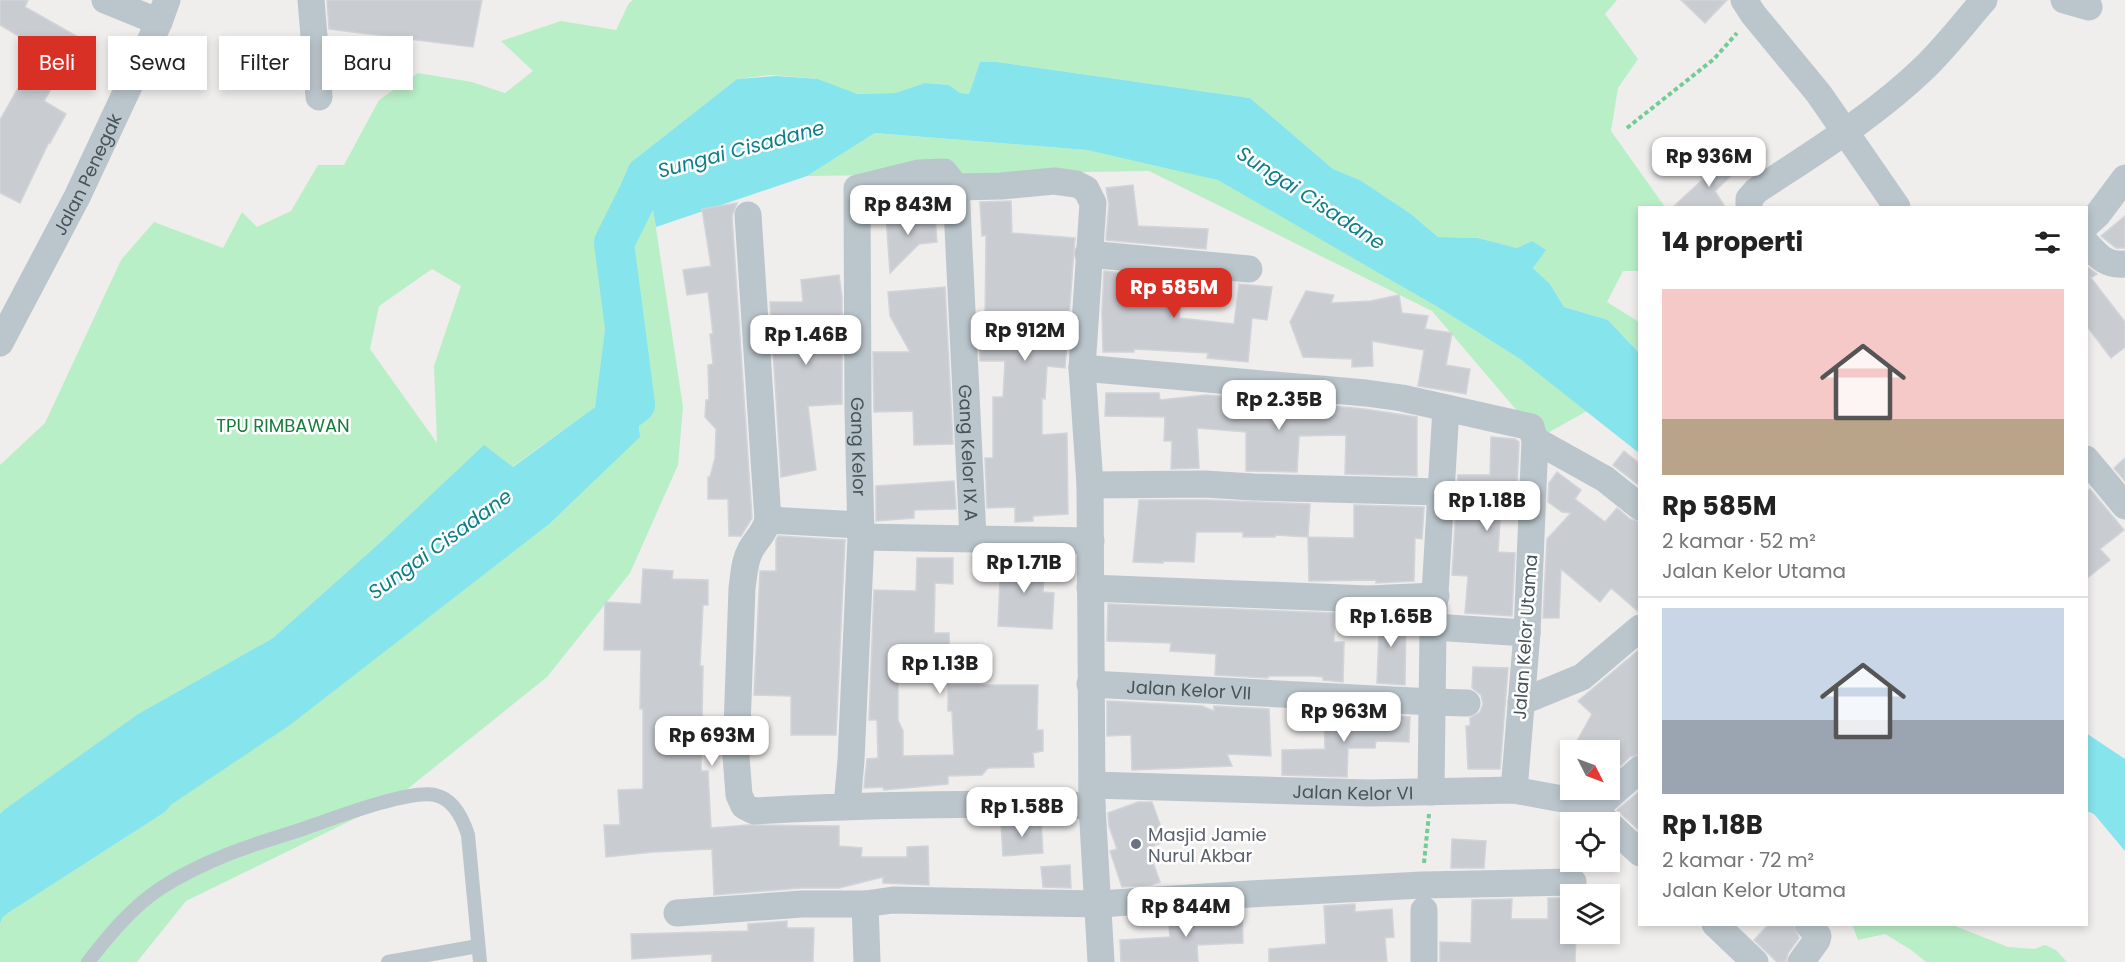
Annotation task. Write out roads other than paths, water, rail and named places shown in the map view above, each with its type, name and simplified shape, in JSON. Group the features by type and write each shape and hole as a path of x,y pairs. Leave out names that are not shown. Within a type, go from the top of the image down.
{"street":[{"path":"105,0 163,11"},
{"path":"311,0 319,97"},
{"path":"1749,206 1749,199 1756,191 1880,106 1924,69 1984,0"},
{"path":"1749,7 1804,74 1896,206"},
{"name":"Jalan Penegak","path":"0,343 77,197 163,11"},
{"name":"Gang Kelor","path":"847,806 861,531 857,188 918,173 944,172 956,187"},
{"path":"2088,223 2098,214 2125,178"},
{"path":"956,187 1001,186 1054,180 1076,184 1086,189 1093,204 1082,368 1090,485 1092,795 1101,962"},
{"name":"Gang Kelor IX A","path":"956,187 973,538"},
{"path":"748,215 768,519 764,533 750,551 742,588 736,756 739,795 744,806 754,811 847,806 1011,804 1092,795"},
{"path":"2088,245 2100,258 2112,264 2125,264"},
{"path":"1088,254 1249,269"},
{"path":"1082,368 1366,393 1402,398 1531,427 1534,440 1605,478 1638,505"},
{"path":"1431,792 1433,627 1446,408"},
{"name":"Jalan Kelor Utama","path":"1514,790 1527,633 1534,440"},
{"path":"2088,461 2125,506"},
{"path":"1090,485 1204,484 1441,492"},
{"path":"768,519 861,531 973,538 1090,541"},
{"path":"1090,588 1368,599 1436,596"},
{"path":"1433,627 1527,633"},
{"path":"1521,702 1582,677 1638,630"},
{"name":"Jalan Kelor VII","path":"1090,684 1467,703"},
{"path":"1608,812 1638,772"},
{"name":"Jalan Kelor VI","path":"1092,795 1211,789 1431,792 1514,790 1573,801 1591,812"},
{"name":"Jalan Kelor VI","path":"1620,835 1638,851"},
{"path":"676,913 893,900 1099,904 1250,894 1423,898 1573,882"},
{"path":"1423,898 1424,962"},
{"path":"865,903 867,962"},
{"path":"1716,926 1755,962"},
{"path":"1801,962 1817,940 1818,936 1814,926"}],"lane":[{"path":"88,962 112,931 133,911 161,888 186,874 228,854 370,807 422,794 434,795 449,801 465,824 480,962"},
{"path":"388,962 478,946"}],"water":[{"path":"980,62 997,62 1250,98 1333,169 1360,180 1411,214 1438,237 1478,238 1517,248 1532,241 1546,250 1533,268 1550,284 1564,307 1608,320 1638,352 1638,452 1520,359 1441,309 1218,180 1087,150 875,133 807,176 656,227 647,176 614,243 640,437 549,524 290,725 172,804 165,812 8,913 2,918 0,924 0,814 4,810 138,714 273,638 384,539 484,445 513,467 595,407 607,313 605,221 630,163 737,79 776,76 818,79 857,94 895,93 925,83 949,85 960,93 969,94"},
{"path":"2088,734 2125,759 2125,851 2094,814 2088,811"}],"waterway":[{"name":"Sungai Cisadane","path":"592,435 635,404 614,243 648,175 700,160"}],"place":[{"name":"Masjid Jamie Nurul Akbar","path":"1136,844"}],"park label":[{"name":"TPU RIMBAWAN","path":"283,425"}]}
